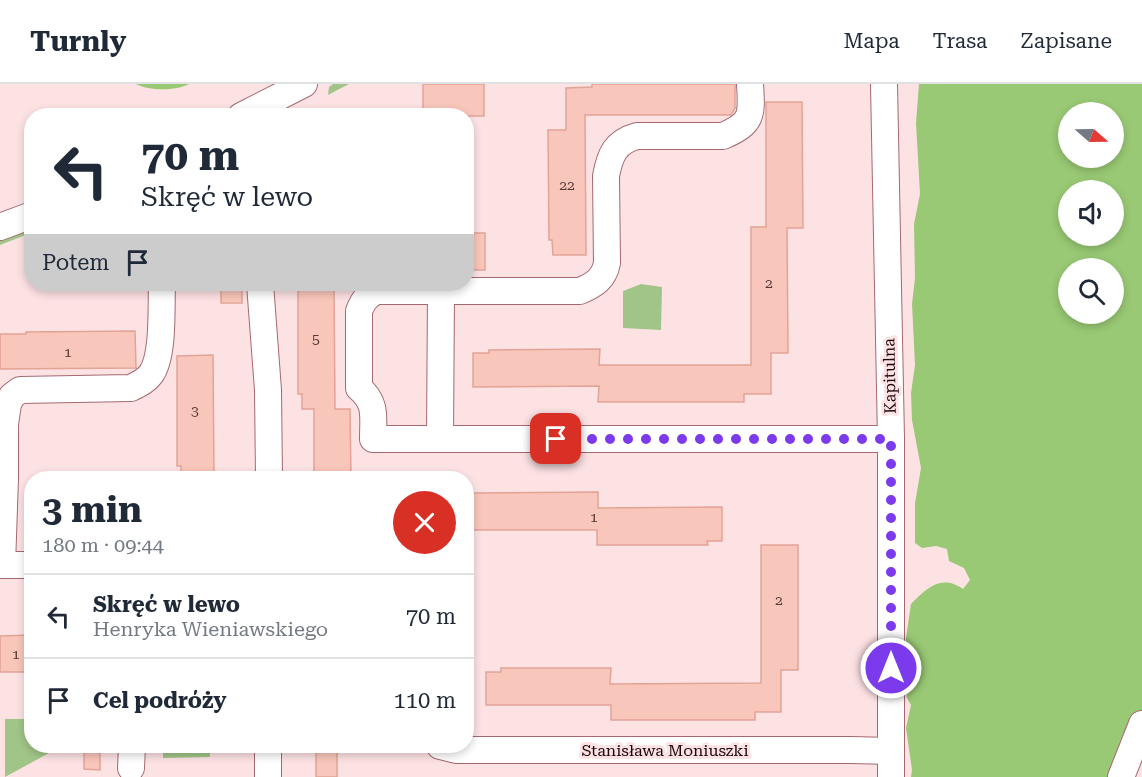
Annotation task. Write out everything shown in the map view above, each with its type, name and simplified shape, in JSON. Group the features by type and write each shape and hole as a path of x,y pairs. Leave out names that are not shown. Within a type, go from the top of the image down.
{"street":[{"path":"257,108 304,84"},
{"path":"750,84 750,115 741,128 733,132 723,136 637,136 625,140 617,147 608,164 606,176 607,263 605,272 596,284 580,291 377,291 369,294 359,311 359,388 369,397 373,407 373,440 891,439"},
{"name":"Kapitulna","path":"884,84 891,439 891,777"},
{"path":"0,227 24,218"},
{"path":"24,565 1,565 5,424 8,404 12,396 20,390 131,388 147,379 157,359 162,291"},
{"path":"261,291 268,390 269,471"},
{"path":"440,439 441,291"},
{"path":"1121,777 1142,724"},
{"name":"Stanisława Moniuszki","path":"474,740 891,752"},
{"path":"268,753 268,777"}],"green space":[{"path":"136,84 189,84 162,89"},
{"path":"333,84 349,84 328,95 329,87"},
{"path":"919,84 1142,84 1142,711 1122,737 1115,766 1109,777 911,777 906,728 911,705 907,698 906,687 906,638 911,604 935,585 948,583 963,589 970,580 964,568 949,561 947,549 936,546 922,548 915,543 915,503 921,468 912,420 911,393 915,365 912,304 915,278 914,224 920,194 916,123"},
{"path":"24,230 24,236 0,245 0,239"},
{"path":"641,284 662,287 661,330 623,328 623,291"},
{"path":"5,719 24,719 24,753 49,753 5,777"},
{"path":"163,753 210,753 210,757 163,758"}],"building":[{"path":"423,84 484,84 484,116 474,116 474,108 423,108"},
{"path":"592,84 735,84 735,108 731,115 585,115 586,255 553,255 552,240 549,240 548,130 566,130 566,88 592,87"},
{"path":"766,102 802,102 803,228 787,228 788,353 771,353 771,394 744,394 744,402 598,402 599,386 473,387 473,353 489,353 489,350 600,349 599,365 751,365 751,227 766,227"},
{"path":"474,233 485,233 485,270 474,270"},
{"path":"221,291 242,291 242,303 221,303"},
{"path":"298,291 334,291 335,409 350,409 351,471 314,471 314,409 302,409 302,394 298,394"},
{"path":"135,331 136,368 0,369 0,334"},
{"path":"213,355 214,471 181,471 181,466 177,466 177,356"},
{"path":"598,492 598,508 722,507 722,541 707,541 708,545 597,545 597,530 474,530 474,493"},
{"path":"761,545 798,545 798,670 781,670 781,712 755,712 755,720 611,720 611,705 486,705 486,672 501,672 501,668 611,668 610,684 761,683"},
{"path":"24,635 24,672 0,672 0,636"},
{"path":"84,753 100,753 100,770 84,769"},
{"path":"316,753 337,753 337,777 316,777"}],"route":[{"path":"556,439 891,439 891,668"}]}
